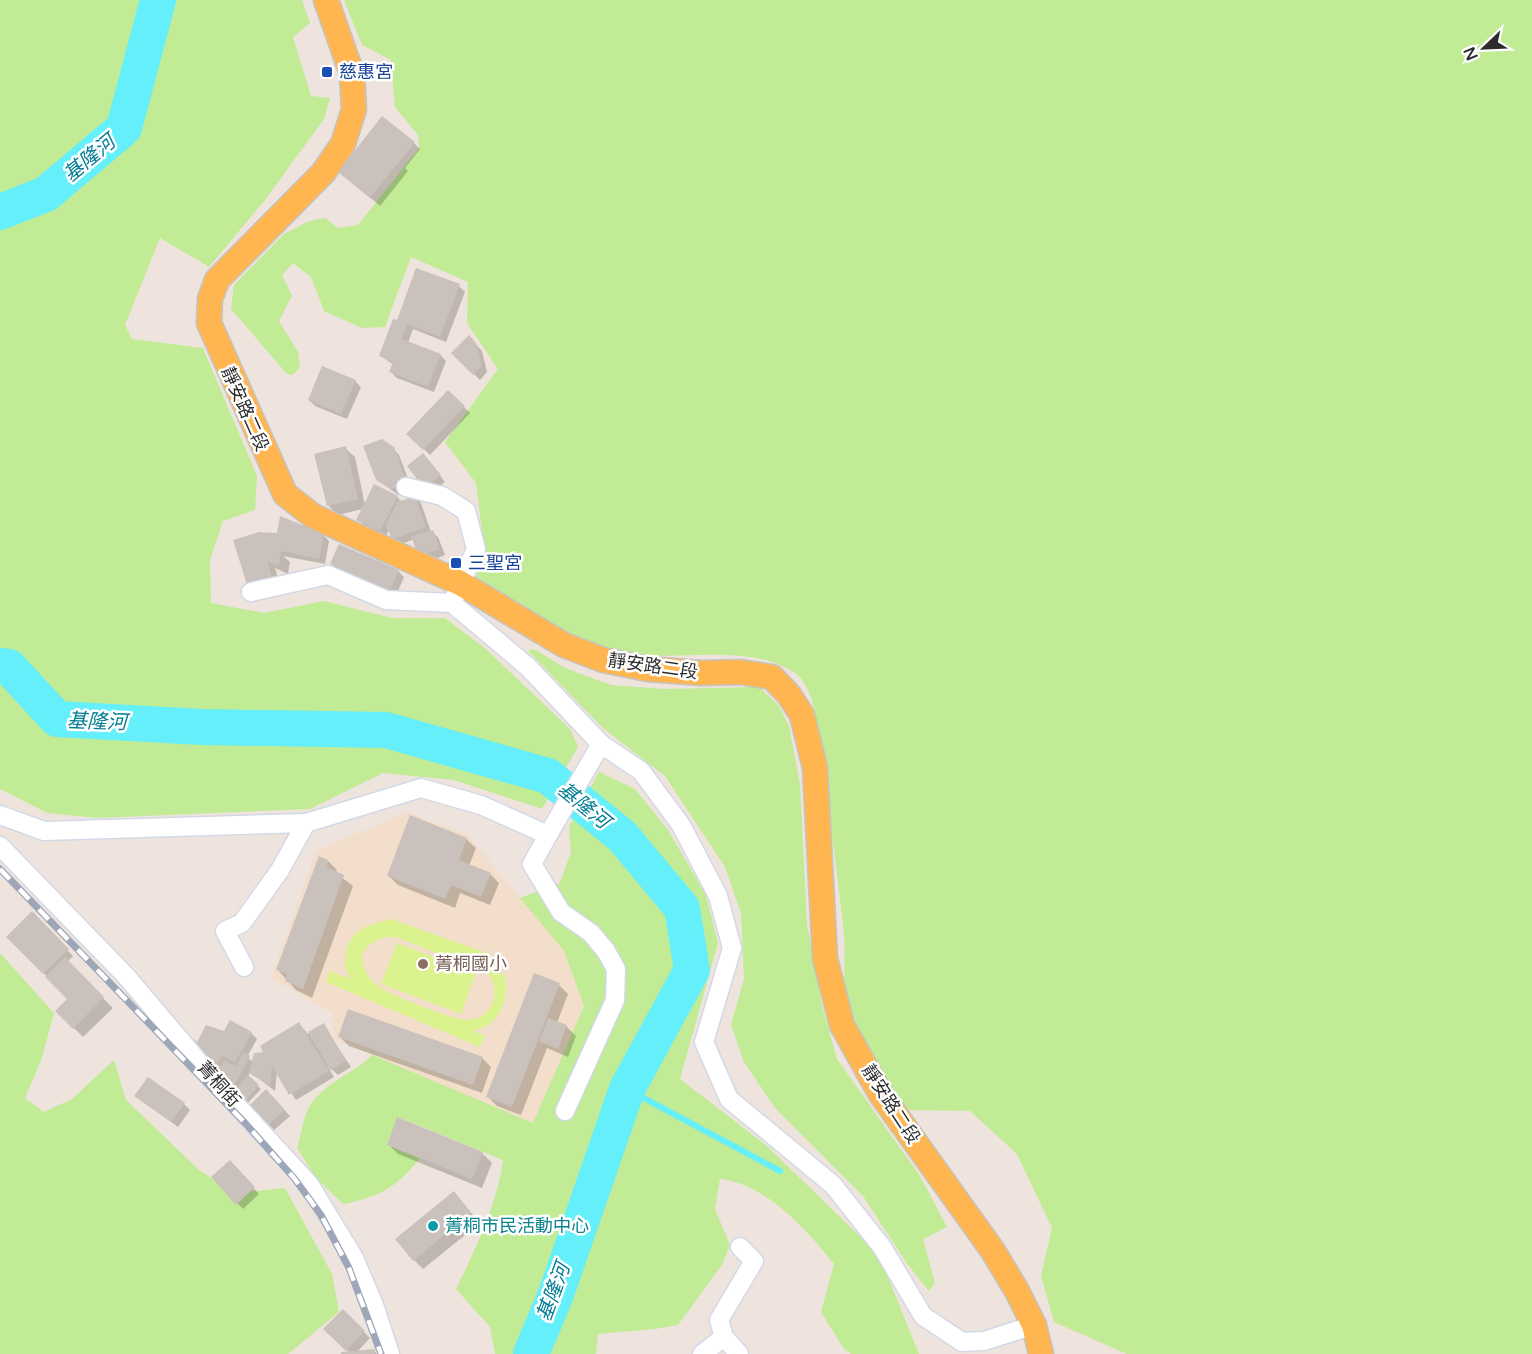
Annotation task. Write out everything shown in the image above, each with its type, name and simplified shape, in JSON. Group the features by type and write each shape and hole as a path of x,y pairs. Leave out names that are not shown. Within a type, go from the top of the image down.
{"main road":[{"name":"靜安路二段","path":"326,0 352,74 354,109 343,144 323,172 217,280 210,299 209,323 285,494 313,516 456,593 564,645 603,660 648,669 701,673 740,672 772,677 789,695 802,715 815,768 825,957 842,1025 880,1093 993,1251 1034,1325 1041,1354"}],"street":[{"path":"406,487 442,496 466,511 476,549 456,593"},
{"path":"251,592 328,574 386,600 456,593"},
{"path":"456,593 601,744 641,771 681,825 718,896 732,948 704,1042 729,1099 833,1185 882,1246 923,1316 962,1341 984,1341 1034,1325"},
{"path":"565,1111 615,1000 616,969 606,951 591,933 561,912 532,864 589,761 601,744"},
{"path":"0,815 44,831 306,824 421,788 552,828"},
{"path":"244,967 225,931 242,923 280,870 306,824"},
{"name":"菁桐街","path":"0,846 126,976 220,1088 309,1184 354,1257 374,1305 390,1354"},
{"path":"740,1247 754,1261 718,1320 724,1337 740,1354"},
{"path":"702,1354 724,1337"}],"shaded area":[{"name":"菁桐國小","path":"407,812 468,835 564,951 584,1006 533,1123 334,1039 332,1013 271,978 316,851"}],"green space":[{"path":"0,0 302,0 310,23 293,37 311,96 330,98 324,119 265,200 209,267 160,238 125,325 132,339 203,348 257,476 255,510 223,521 210,560 211,603 264,613 324,601 392,618 445,618 486,649 570,729 578,747 542,809 454,780 383,773 310,809 97,818 47,813 0,789"},
{"path":"344,0 1532,0 1532,1354 1127,1354 1054,1322 1041,1276 1052,1228 1017,1154 970,1111 906,1110 873,1055 852,1012 847,997 844,974 844,934 819,737 812,700 802,679 776,663 755,658 732,655 638,655 600,649 545,622 476,580 484,546 476,483 445,442 498,369 467,323 468,282 411,257 385,327 362,328 324,311 311,277 293,263 282,275 292,296 279,321 298,352 300,367 293,375 287,374 231,309 234,285 284,234 309,221 325,218 338,228 358,225 419,148 418,135 395,107 391,60 362,45"},
{"path":"530,649 536,650 565,668 611,685 664,689 759,687 779,706 789,726 800,784 807,924 822,1005 837,1059 920,1176 947,1227 923,1239 935,1283 929,1291 908,1265 863,1196 775,1108 744,1062 731,1025 744,979 741,913 725,867 665,776 603,728 529,652"},
{"path":"599,772 635,789 668,830 706,895 718,943 680,1079 767,1146 879,1255 919,1354 851,1354 844,1349 821,1312 834,1264 812,1237 769,1199 737,1182 720,1179 715,1209 730,1245 722,1265 678,1325 598,1334 596,1354 495,1354 490,1327 456,1289 491,1210 503,1160 398,1117 387,1145 420,1158 387,1189 367,1198 343,1204 316,1178 297,1148 307,1111 315,1099 322,1091 372,1055 533,1123 584,1006 564,951 520,898 560,883 571,852 569,827"},
{"path":"391,919 487,953 506,979 505,998 500,1012 490,1024 473,1031 485,1036 480,1047 326,982 329,971 351,979 346,970 345,960 352,938 362,929","holes":["384,937 396,937 489,974 494,991 491,1007 479,1018 460,1019 418,1005 378,986 366,972 362,954 369,945"]},
{"path":"397,943 476,973 461,1014 381,984"},
{"path":"0,953 54,1013 42,1058 25,1098 44,1112 72,1099 114,1060 126,1100 197,1168 232,1193 285,1188 332,1274 339,1312 288,1354 0,1354"}],"building":[{"path":"382,116 415,142 370,198 338,172"},
{"path":"416,268 460,284 440,337 407,324 402,339 441,354 428,387 389,372 393,362 379,356 393,319 397,320"},
{"path":"469,335 476,343 482,366 473,375 451,353"},
{"path":"322,366 356,380 341,414 308,400"},
{"path":"448,390 465,406 423,450 406,434"},
{"path":"382,439 394,447 407,483 391,489 376,480 363,446"},
{"path":"346,446 358,499 327,506 314,454"},
{"path":"423,453 441,475 424,488 407,466"},
{"path":"374,484 398,496 380,531 356,520"},
{"path":"415,496 426,527 392,540 386,525 397,502"},
{"path":"280,516 324,534 319,559 281,551 279,566 267,561 273,581 248,588 233,540 259,532 277,533"},
{"path":"433,530 440,549 428,553 416,550 411,536"},
{"path":"339,544 399,570 390,591 330,564"},
{"path":"410,815 467,838 459,860 491,873 481,897 451,885 445,899 387,876"},
{"path":"319,856 328,860 327,867 344,875 303,989 285,981 287,974 276,970"},
{"path":"32,911 69,949 43,974 6,937"},
{"path":"65,957 104,997 73,1029 55,1011 67,999 45,977"},
{"path":"534,973 560,983 512,1107 486,1097"},
{"path":"348,1009 483,1057 473,1085 338,1037"},
{"path":"548,1018 567,1025 558,1049 539,1041"},
{"path":"230,1020 252,1032 235,1063 223,1056 211,1070 185,1032 197,1042 206,1025 224,1031"},
{"path":"299,1022 329,1071 289,1095 272,1066 270,1086 249,1073 254,1053 263,1052 260,1046"},
{"path":"324,1023 346,1061 330,1070 308,1032"},
{"path":"243,1052 250,1056 234,1086 215,1076 224,1060 236,1066"},
{"path":"248,1075 259,1085 244,1103 232,1093"},
{"path":"148,1077 185,1103 171,1122 134,1096"},
{"path":"266,1089 285,1110 267,1126 249,1106"},
{"path":"397,1117 483,1152 472,1179 387,1145"},
{"path":"230,1160 255,1187 236,1205 211,1177"},
{"name":"菁桐市民活動中心","path":"454,1191 471,1213 413,1261 395,1239"},
{"path":"343,1309 365,1331 346,1351 323,1329"},
{"path":"375,1349 375,1354 341,1354 341,1352"}],"waterway":[{"name":"基隆河","path":"0,212 46,194 124,128 158,0"},
{"name":"基隆河","path":"0,666 9,667 57,719 202,727 386,730 548,776 622,836 682,908 692,970 627,1089 556,1294 531,1354"},
{"path":"627,1089 780,1171"}],"railway":[{"path":"0,869 246,1124 294,1178 321,1215 349,1268 381,1354"}],"place":[{"name":"慈惠宮","path":"327,72"},
{"name":"三聖宮","path":"456,563"},
{"name":"菁桐國小","path":"423,964"},
{"name":"菁桐市民活動中心","path":"433,1226"}]}
